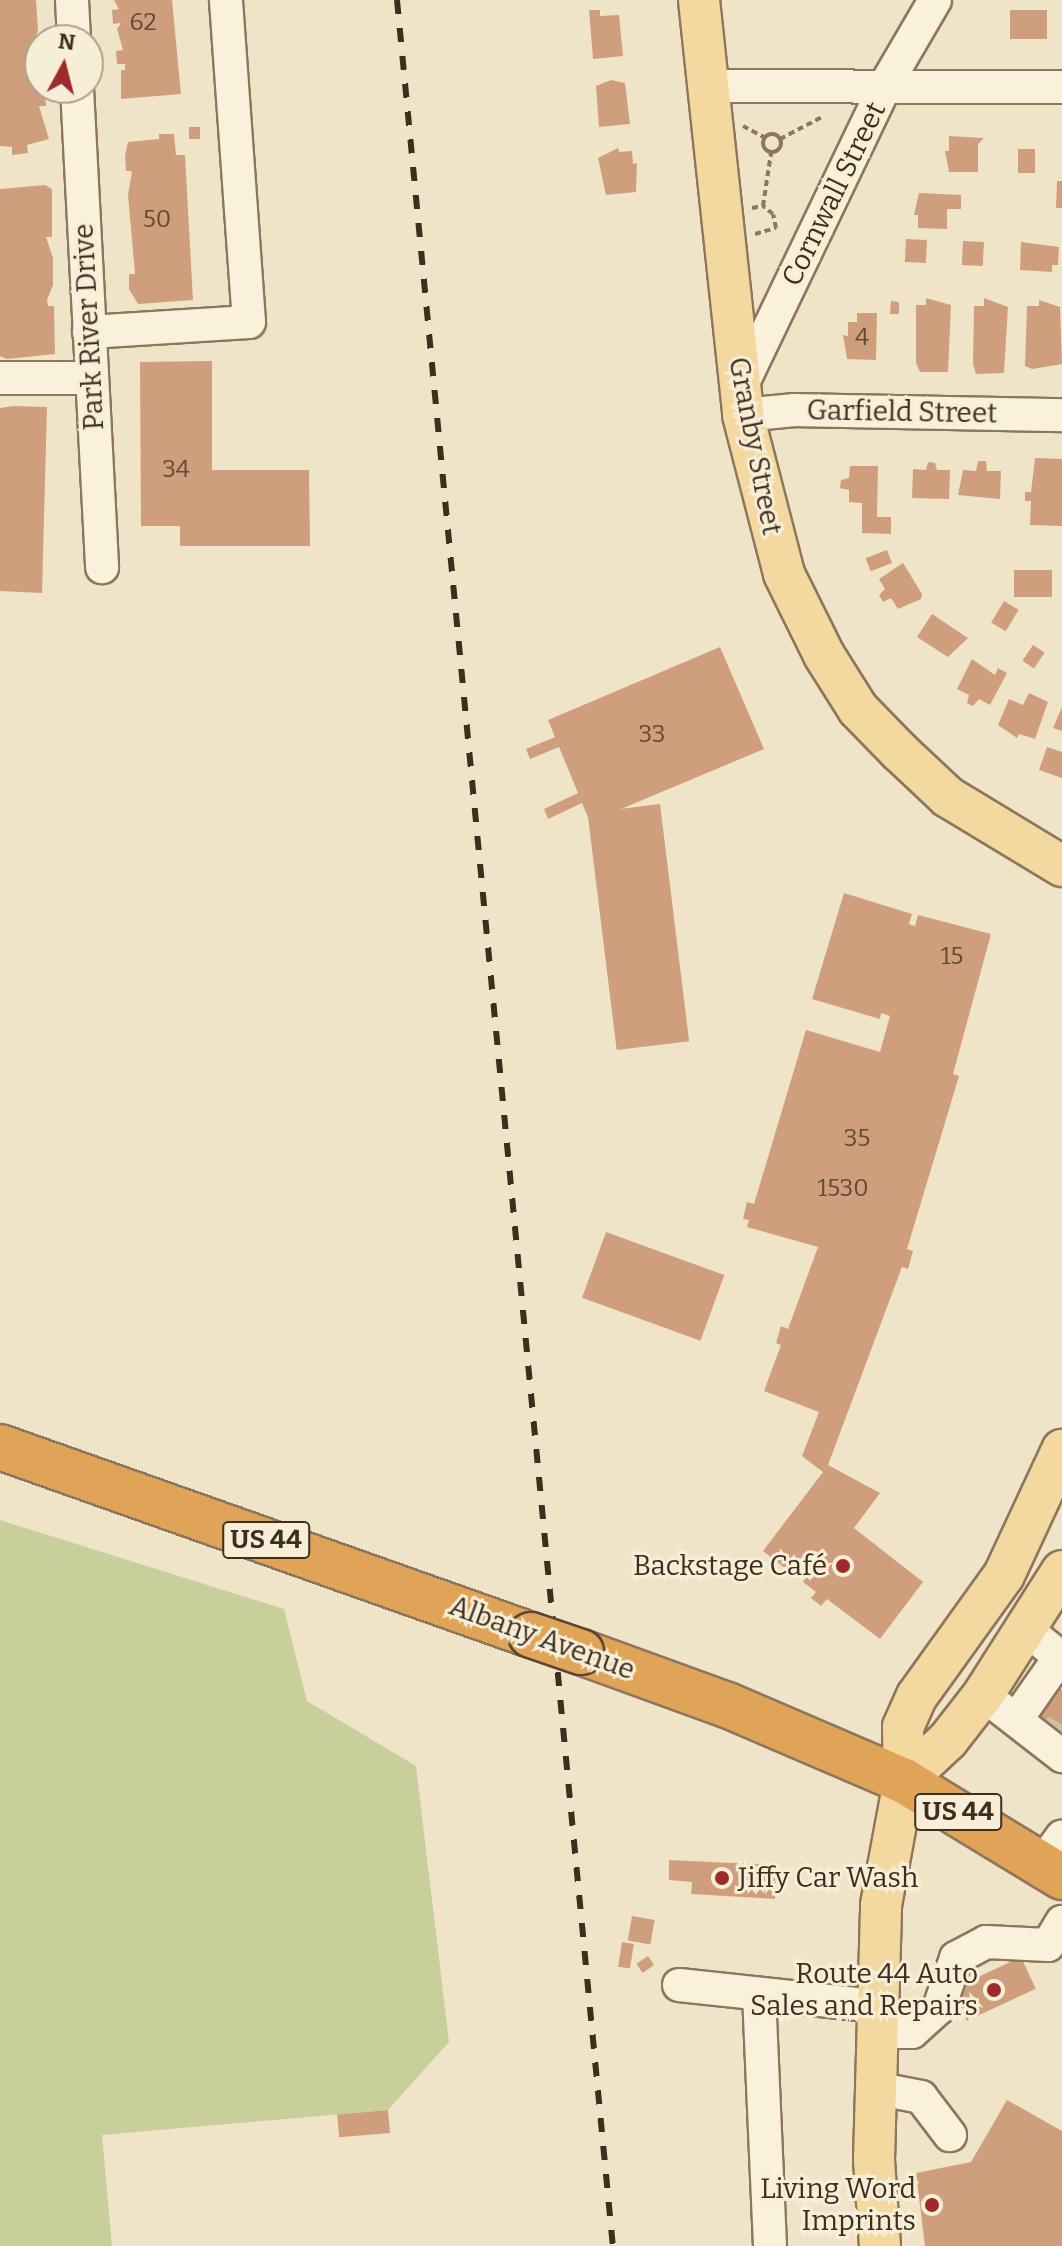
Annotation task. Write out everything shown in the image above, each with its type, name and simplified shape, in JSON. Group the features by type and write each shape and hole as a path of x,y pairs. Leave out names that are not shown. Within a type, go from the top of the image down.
{"highway":[{"name":"Albany Avenue","path":"0,1447 727,1705 904,1781 1055,1859"}],"main road":[{"name":"Granby Street","path":"699,0 741,403 755,480 784,574 806,623 858,709 948,797 1062,866"},
{"path":"880,2246 876,2019 881,1905 904,1781 901,1739 910,1707 1004,1575 1062,1450"},
{"path":"904,1781 948,1740 983,1695 1062,1571"}],"street":[{"path":"72,0 73,24"},
{"path":"89,332 249,322 226,0"},
{"name":"Cornwall Street","path":"741,403 886,84 935,0"},
{"path":"708,86 886,84 1062,87"},
{"name":"Park River Drive","path":"78,104 102,567"},
{"path":"0,378 92,378"},
{"name":"Garfield Street","path":"741,403 795,410 1062,415"},
{"path":"1016,1720 1061,1657 1027,1630"},
{"path":"983,1695 1056,1744"},
{"path":"679,1985 759,1994 876,2019 912,2032 939,2008 956,1958 986,1942 1048,1945 1062,1922"},
{"path":"759,1994 770,2246"},
{"path":"875,2088 921,2097 950,2135"}],"path":[{"path":"780,139 830,113"},
{"path":"734,122 764,137 772,134 780,139"},
{"path":"764,137 763,148 771,153"},
{"path":"771,153 780,149 780,139"},
{"path":"763,206 771,153"},
{"path":"743,215 763,206"},
{"path":"748,230 759,235 774,231 776,219 763,206"}],"green space":[{"path":"0,1520 284,1609 307,1701 416,1766 449,2042 388,2110 102,2135 112,2246 0,2246"}],"building":[{"path":"0,0 36,0 38,24 24,24 24,104 46,104 39,106 49,139 27,145 28,153 12,155 12,147 0,146"},
{"path":"114,0 172,0 181,94 121,99 121,70 125,70 125,64 117,64 116,51 123,50 117,29 121,23 113,24 112,10 119,9"},
{"path":"589,10 600,10 600,16 619,15 623,56 593,59"},
{"path":"1010,10 1047,10 1047,39 1010,39"},
{"path":"611,80 625,83 630,124 599,127 596,86"},
{"path":"189,127 200,127 200,139 189,139"},
{"path":"159,134 174,134 176,155 185,155 193,300 138,304 129,289 129,274 135,274 128,195 132,171 126,171 125,156 128,142 159,139"},
{"path":"949,136 984,138 978,144 978,172 949,172 945,151 949,151"},
{"path":"618,148 619,152 632,151 633,164 637,163 636,192 606,195 598,158"},
{"path":"1018,149 1035,149 1035,173 1018,173"},
{"path":"1057,181 1062,181 1062,208 1056,208"},
{"path":"45,185 52,189 52,237 46,237 53,258 53,285 47,300 48,306 54,306 55,354 7,359 0,356 0,189"},
{"path":"919,193 961,195 961,209 947,209 947,229 918,228 918,215 914,215"},
{"path":"906,239 927,240 926,263 905,262"},
{"path":"963,241 984,242 983,266 962,265"},
{"path":"1021,242 1059,247 1058,265 1052,265 1052,272 1020,270"},
{"path":"926,298 951,305 948,372 920,372 916,363 916,305 926,305"},
{"path":"984,298 1008,307 1004,373 976,374 973,364 974,306 984,306"},
{"path":"1039,300 1060,307 1062,364 1032,369 1025,366 1027,306 1039,306"},
{"path":"891,301 899,302 899,314 890,314"},
{"path":"857,313 877,313 876,360 847,359 843,335 848,336 848,322 857,322"},
{"path":"212,361 212,470 309,470 310,546 180,546 180,526 141,526 140,362"},
{"path":"47,407 42,593 0,591 0,408"},
{"path":"1035,458 1062,459 1062,526 1030,525 1031,501 1025,501 1025,492 1031,492"},
{"path":"978,461 986,461 987,471 1001,471 1000,499 958,495 963,470 976,471"},
{"path":"928,462 935,463 937,470 950,470 949,499 912,498 913,469 926,470"},
{"path":"850,466 878,466 877,517 891,517 891,534 862,533 862,503 849,502 849,490 840,488 841,480 849,478"},
{"path":"887,550 892,563 871,571 866,558"},
{"path":"903,563 922,594 921,599 898,609 891,598 883,602 879,595 885,589 879,579"},
{"path":"1014,570 1052,570 1052,597 1014,597"},
{"path":"1004,601 1019,610 1006,631 991,622"},
{"path":"932,614 968,638 948,657 917,637"},
{"path":"1033,645 1045,653 1034,669 1022,661"},
{"path":"720,647 764,749 590,822 582,803 548,819 544,809 578,793 559,747 530,759 526,749 555,737 548,720"},
{"path":"972,659 995,675 998,668 1007,673 990,705 979,699 973,706 967,703 969,695 957,689"},
{"path":"1029,693 1048,702 1035,739 1019,734 1017,738 998,725 1009,699 1023,705"},
{"path":"1062,707 1062,731 1053,728"},
{"path":"1047,747 1062,752 1062,778 1039,770"},
{"path":"660,804 689,1041 617,1050 588,813"},
{"path":"844,893 912,914 909,924 915,926 918,915 991,934 953,1074 959,1076 907,1249 913,1251 908,1269 902,1267 828,1465 880,1493 854,1528 923,1582 880,1639 827,1599 821,1606 811,1598 816,1592 763,1551 823,1472 802,1456 819,1412 764,1391 781,1345 776,1343 781,1326 788,1329 818,1247 747,1227 749,1220 743,1219 747,1202 754,1204 806,1030 880,1052 890,1016 881,1013 880,1019 812,999"},
{"path":"606,1232 724,1275 700,1341 582,1298"},
{"path":"1054,1684 1062,1690 1062,1732 1035,1713"},
{"name":"Jiffy Car Wash","path":"669,1860 777,1865 775,1899 691,1894 692,1882 669,1880"},
{"path":"632,1916 655,1920 650,1945 628,1941"},
{"path":"622,1942 634,1944 630,1969 618,1967"},
{"path":"648,1956 654,1965 643,1973 636,1964"},
{"name":"Route 44 Auto Sales and Repairs","path":"1021,1957 1036,1989 967,2021 952,1989"},
{"path":"1007,2100 1062,2131 1062,2246 925,2246 916,2173 971,2162"},
{"path":"388,2110 390,2133 339,2137 337,2114"}],"tunnel":[{"path":"1059,1730 1062,1725"}],"railway":[{"path":"397,0 613,2246"}],"place":[{"name":"Backstage Café","path":"843,1566"},
{"name":"Jiffy Car Wash","path":"722,1878"},
{"name":"Route 44 Auto Sales and Repairs","path":"994,1990"},
{"name":"Living Word Imprints","path":"932,2205"}]}
